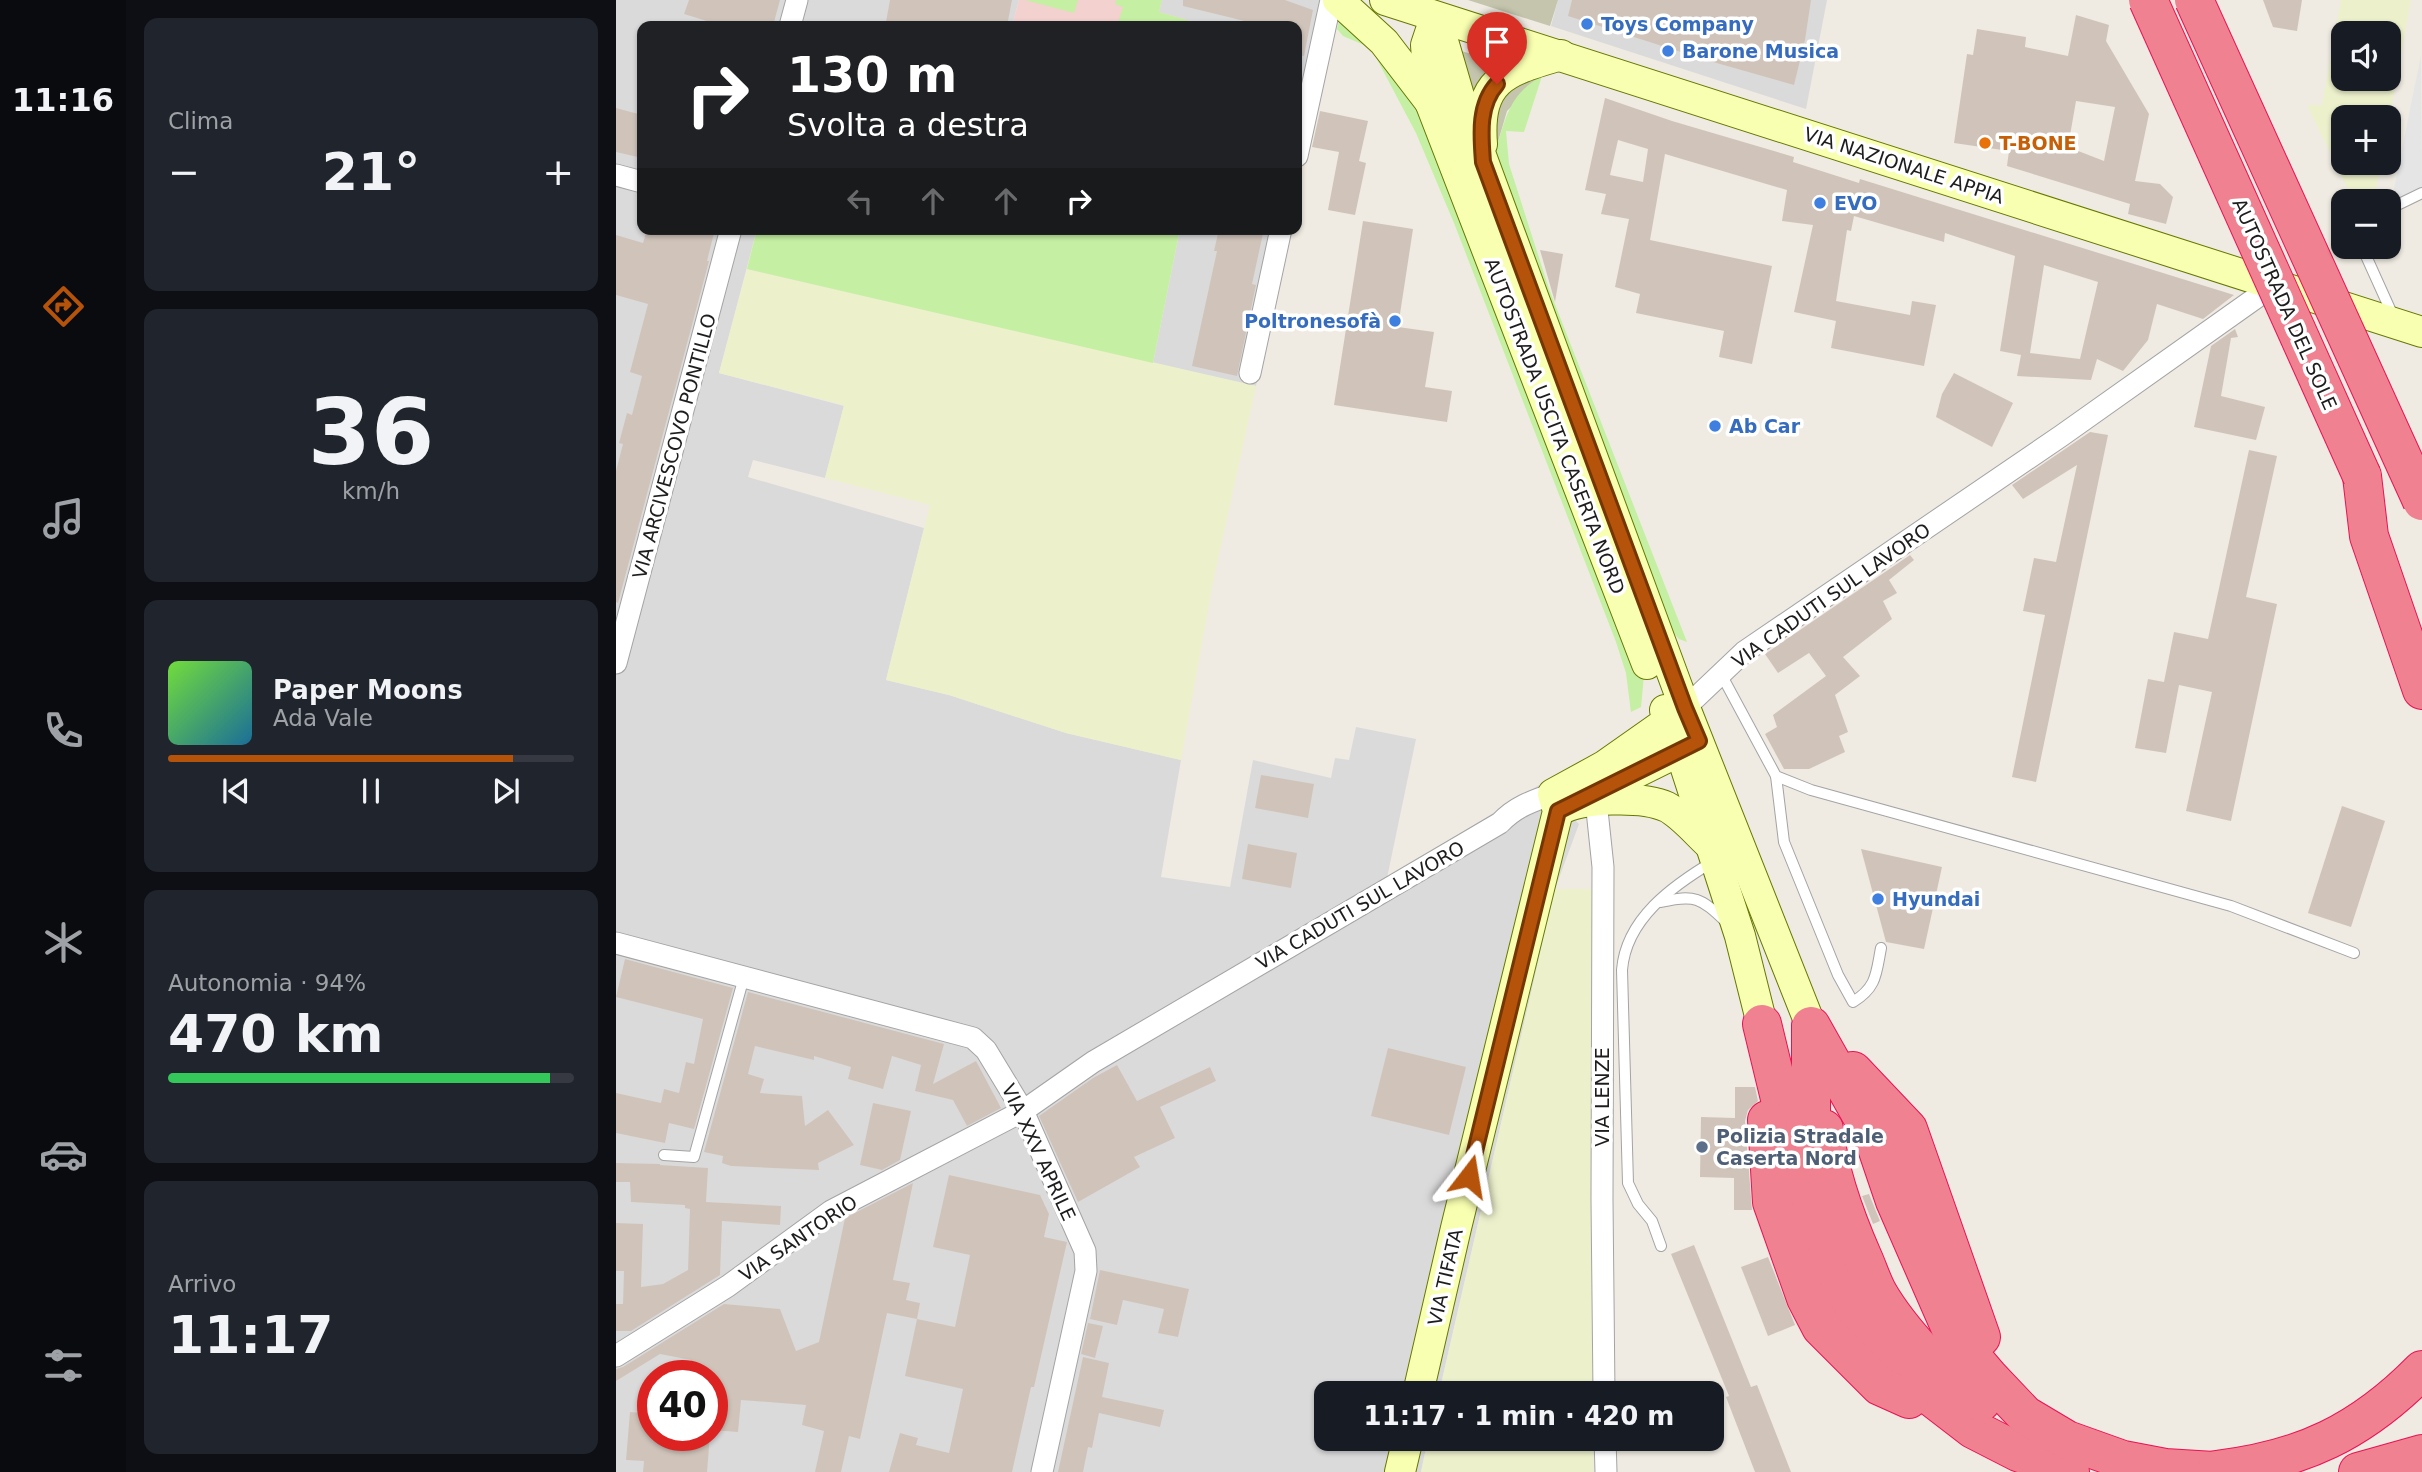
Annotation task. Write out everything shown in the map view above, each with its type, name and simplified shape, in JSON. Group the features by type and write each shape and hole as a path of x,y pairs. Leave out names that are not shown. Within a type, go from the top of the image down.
{"highway":[{"name":"AUTOSTRADA DEL SOLE","path":"2148,0 2422,608"},
{"path":"2194,0 2422,501"},
{"path":"2362,476 2369,536 2422,690"},
{"path":"1788,1022 1811,1150 1828,1225 1868,1301 1948,1391 1992,1417 2025,1415"},
{"path":"1788,1022 1873,1136 1895,1201 1954,1336 2025,1415 2067,1440 2123,1460 2165,1468 2223,1471 2244,1467 2305,1451 2346,1432 2399,1393 2422,1370"},
{"path":"1788,1022 1812,1231 1850,1306 1899,1372 1973,1429 2018,1452 2070,1472"},
{"path":"2356,1471 2422,1454"}],"main road":[{"path":"1338,0 1384,42 1430,102"},
{"name":"VIA NAZIONALE APPIA","path":"1385,0 2409,328"},
{"path":"1430,102 1426,45 1436,17"},
{"name":"AUTOSTRADA USCITA CASERTA NORD","path":"1436,17 1451,70 1678,734 1712,853 1740,936 1788,1022"},
{"path":"1483,162 1481,129 1487,94 1506,74 1561,55"},
{"name":"AUTOSTRADA USCITA CASERTA NORD","path":"1430,102 1678,734"},
{"path":"1583,793 1678,734 1698,753 1726,831 1738,841 1788,1022"},
{"name":"AUTOSTRADA USCITA CASERTA NORD","path":"1583,793 1647,801 1668,807 1712,853"},
{"name":"VIA TIFATA","path":"1421,1381 1459,1215 1583,793"},
{"path":"1400,1472 1405,1451"}],"street":[{"path":"791,21 797,0"},
{"path":"1302,133 1331,0"},
{"path":"616,175 637,181"},
{"name":"VIA ARCIVESCOVO PONTILLO","path":"616,663 729,235"},
{"path":"1250,373 1280,235"},
{"name":"VIA CADUTI SUL LAVORO","path":"1678,734 1721,674 1744,652 2061,436 2274,285"},
{"name":"VIA CADUTI SUL LAVORO","path":"1023,1111 1093,1062 1500,823 1528,802 1583,793"},
{"name":"VIA LENZE","path":"1583,793 1603,867 1604,1381"},
{"name":"VIA XXV APRILE","path":"616,943 973,1038 986,1049 1023,1111 1085,1251 1086,1271 1042,1472"},
{"name":"VIA SANTORIO","path":"616,1356 728,1286 831,1211 1023,1111"},
{"path":"1605,1451 1606,1472"}],"lane":[{"path":"2401,203 2422,192"},
{"path":"2369,259 2409,328"},
{"path":"1721,674 1776,776 1784,842 1838,975 1853,1002 1867,993 1875,978 1881,948"},
{"path":"1776,776 1811,790 2231,906 2354,953"},
{"path":"1661,1246 1652,1222 1637,1204 1628,1183 1623,952 1642,917 1690,876 1712,853 1729,860 1740,869 1770,955"},
{"path":"1658,903 1680,898 1697,898 1706,903 1740,936"},
{"path":"664,1155 694,1157 744,977"}],"shaded area":[{"path":"616,0 1019,0 1013,21 637,21 637,235 755,235 719,373 844,406 825,478 753,460 748,477 924,528 886,680 949,695 1066,733 1181,760 1161,877 1230,887 1253,760 1331,778 1335,758 1349,760 1356,727 1416,739 1387,878 1539,785 1579,824 1555,889 1442,1381 1314,1381 1314,1451 1425,1451 1421,1472 616,1472"},
{"path":"1019,0 1162,0 1159,12 1190,21 1013,21"},
{"path":"1162,0 1330,0 1327,43 1302,164 1302,21 1190,21 1159,12"},
{"path":"1468,0 1558,0 1550,26"},
{"path":"1558,0 1827,0 1806,109 1551,26"},
{"path":"2341,0 2411,0 2401,55 2401,21 2337,21"},
{"path":"1451,48 1506,64 1477,108"},
{"path":"2331,55 2331,91 2394,91 2392,105 2331,105 2331,155 2307,105 2322,105"},
{"path":"2421,55 2422,187 2401,199 2401,189 2394,189 2397,175 2401,175 2401,154"},
{"path":"1542,76 1507,111 1495,152 1492,125 1502,90"},
{"path":"2341,175 2379,175 2376,189 2348,189"},
{"path":"1179,235 1287,235 1256,386 1153,363"},
{"path":"747,269 1256,386 1213,582 1181,760 1066,733 949,695 886,680 930,505 825,478 844,405 719,373"},
{"path":"1555,889 1593,889 1593,1381 1442,1381"},
{"path":"1425,1451 1593,1451 1593,1472 1421,1472"}],"green space":[{"path":"1025,0 1078,0 1074,13"},
{"path":"1116,0 1162,0 1159,12 1190,21 1119,21 1123,7 1115,4"},
{"path":"1340,17 1375,42 1422,111 1644,675 1641,707 1631,712 1626,673 1616,642 1454,223 1416,133 1371,48 1343,36 1337,29"},
{"path":"1542,76 1524,132 1506,131 1509,164 1549,289 1687,642 1679,639 1672,631 1495,152 1510,108 1522,91"},
{"path":"756,235 1179,235 1153,363 747,269"}],"building":[{"path":"689,0 780,0 774,21 707,21 684,14"},
{"path":"890,0 1012,0 1008,21 886,21"},
{"path":"1183,0 1285,0 1313,10 1304,56 1302,21 1244,21 1183,6"},
{"path":"1572,0 1811,0 1794,85 1568,16"},
{"path":"2263,0 2302,0 2297,31 2273,27"},
{"path":"2076,15 2109,25 2106,41 2149,114 2135,181 2160,184 2173,197 2166,224 2128,214 2130,204 2007,166 2009,151 1954,143 1967,54 1973,55 1977,29 2026,37 2025,47 2068,56","holes":["2076,101 2115,107 2104,161 2068,147"]},
{"path":"1605,98 1794,157 1793,162 1859,183 1860,179 2234,295 2203,319 2157,304 2148,340 2123,371 2097,359 2091,380 2017,376 2021,355 2000,351 2015,256 1945,233 1944,242 1854,216 1851,231 1847,230 1836,301 1910,315 1912,301 1936,305 1924,366 1831,348 1836,321 1794,312 1813,225 1782,221 1787,190 1665,154 1650,240 1772,266 1752,364 1719,357 1724,331 1636,313 1640,294 1615,287 1629,219 1601,214 1606,194 1585,190","holes":["1618,140 1648,149 1643,182 1610,175","2044,265 2098,282 2080,359 2030,353"]},
{"path":"616,108 637,114 637,157 616,152"},
{"path":"1320,111 1368,121 1359,161 1366,163 1355,215 1328,210 1339,152 1312,147"},
{"path":"1363,221 1413,229 1398,327 1434,332 1425,387 1452,391 1447,422 1334,405"},
{"path":"616,235 643,243 645,235 714,235 709,261 618,603 616,471 623,444 619,443 627,413 632,415 642,376 630,372 648,304 616,295"},
{"path":"1218,235 1263,235 1252,284 1256,285 1237,376 1192,366 1217,251 1214,251"},
{"path":"1540,250 1563,254 1555,302"},
{"path":"2235,329 2238,337 2231,338 2221,396 2265,407 2256,440 2194,427 2211,346"},
{"path":"1954,373 2013,403 1992,447 1936,417 1942,394"},
{"path":"2090,432 2108,435 2036,782 2012,777 2045,615 2023,611 2034,558 2056,562 2077,465 2023,499 2012,485"},
{"path":"2249,450 2277,456 2246,597 2277,604 2231,821 2186,811 2212,692 2179,685 2166,753 2135,748 2148,679 2164,682 2174,632 2208,639"},
{"path":"1910,555 1914,560 1889,580 1897,593 1883,601 1892,619 1843,657 1860,676 1835,695 1848,732 1839,736 1845,752 1809,769 1784,769 1765,734 1777,727 1773,715 1826,676 1809,653 1778,673 1765,654"},
{"path":"1261,775 1314,784 1308,818 1255,808"},
{"path":"2342,806 2385,821 2351,927 2308,913"},
{"path":"1248,844 1297,853 1291,888 1242,879"},
{"path":"1861,849 1942,867 1924,949 1886,942"},
{"path":"625,959 733,988 694,1129 669,1123 665,1143 616,1133 616,1093 661,1103 664,1089 679,1093 686,1062 694,1064 703,1019 616,997"},
{"path":"748,992 944,1044 933,1084 976,1061 1001,1108 967,1126 953,1100 915,1091 921,1065 892,1056 883,1089 848,1079 851,1067 814,1056 814,1060 755,1046 748,1074 764,1079 760,1093 802,1096 805,1126 828,1110 854,1145 818,1163 819,1170 731,1166 722,1163 723,1156 704,1152"},
{"path":"1388,1048 1466,1067 1449,1135 1371,1116"},
{"path":"1117,1065 1137,1101 1210,1067 1216,1081 1160,1107 1175,1138 1134,1157 1140,1167 1078,1202 1039,1116 1093,1078"},
{"path":"1735,1087 1755,1087 1758,1101 1748,1110 1745,1121 1752,1210 1734,1210 1734,1178 1700,1177 1701,1117 1735,1118"},
{"path":"873,1103 911,1111 900,1160 882,1170 860,1165"},
{"path":"616,1163 708,1168 706,1202 781,1206 780,1225 722,1221 720,1275 631,1331 616,1331 616,1304 623,1304 624,1271 616,1271 616,1223 643,1224 641,1287 663,1284 688,1270 690,1209 685,1208 685,1205 631,1202 630,1182 616,1182"},
{"path":"949,1175 1040,1195 1049,1214 1044,1237 1067,1242 1012,1472 889,1472 900,1433 918,1438 916,1445 949,1453 963,1389 905,1376 917,1319 955,1327 970,1255 933,1247"},
{"path":"913,1183 893,1280 910,1283 906,1300 920,1303 917,1319 887,1313 860,1439 849,1436 841,1472 815,1472 824,1431 802,1425 806,1405 741,1400 738,1432 728,1431 728,1360 691,1360 660,1354 650,1360 637,1360 637,1368 616,1381 616,1369 724,1304 780,1309 796,1351 819,1342 845,1218"},
{"path":"1869,1194 1880,1221 1873,1224 1862,1196"},
{"path":"1694,1245 1751,1387 1757,1385 1791,1472 1755,1472 1726,1397 1729,1396 1724,1381 1671,1254"},
{"path":"1768,1257 1795,1325 1768,1336 1741,1267"},
{"path":"1100,1270 1189,1289 1178,1337 1158,1333 1164,1309 1123,1300 1117,1325 1090,1319"},
{"path":"1088,1323 1103,1326 1095,1358 1081,1354"},
{"path":"1083,1357 1109,1363 1102,1397 1164,1410 1160,1427 1099,1413 1092,1448 1088,1447 1083,1472 1058,1472"},
{"path":"630,1412 637,1413 637,1451 709,1451 707,1472 643,1472 644,1461 626,1460"}],"place":[{"name":"Toys Company","path":"1587,24"},
{"name":"Barone Musica","path":"1668,51"},
{"name":"T-BONE","path":"1985,143"},
{"name":"EVO","path":"1820,203"},
{"name":"Poltronesofà","path":"1395,321"},
{"name":"Ab Car","path":"1715,426"},
{"name":"Hyundai","path":"1878,899"},
{"name":"Polizia Stradale Caserta Nord","path":"1702,1147"}],"route":[{"path":"1469,1176 1558,811 1699,741 1483,162 1481,129 1487,94 1497,84"}]}
